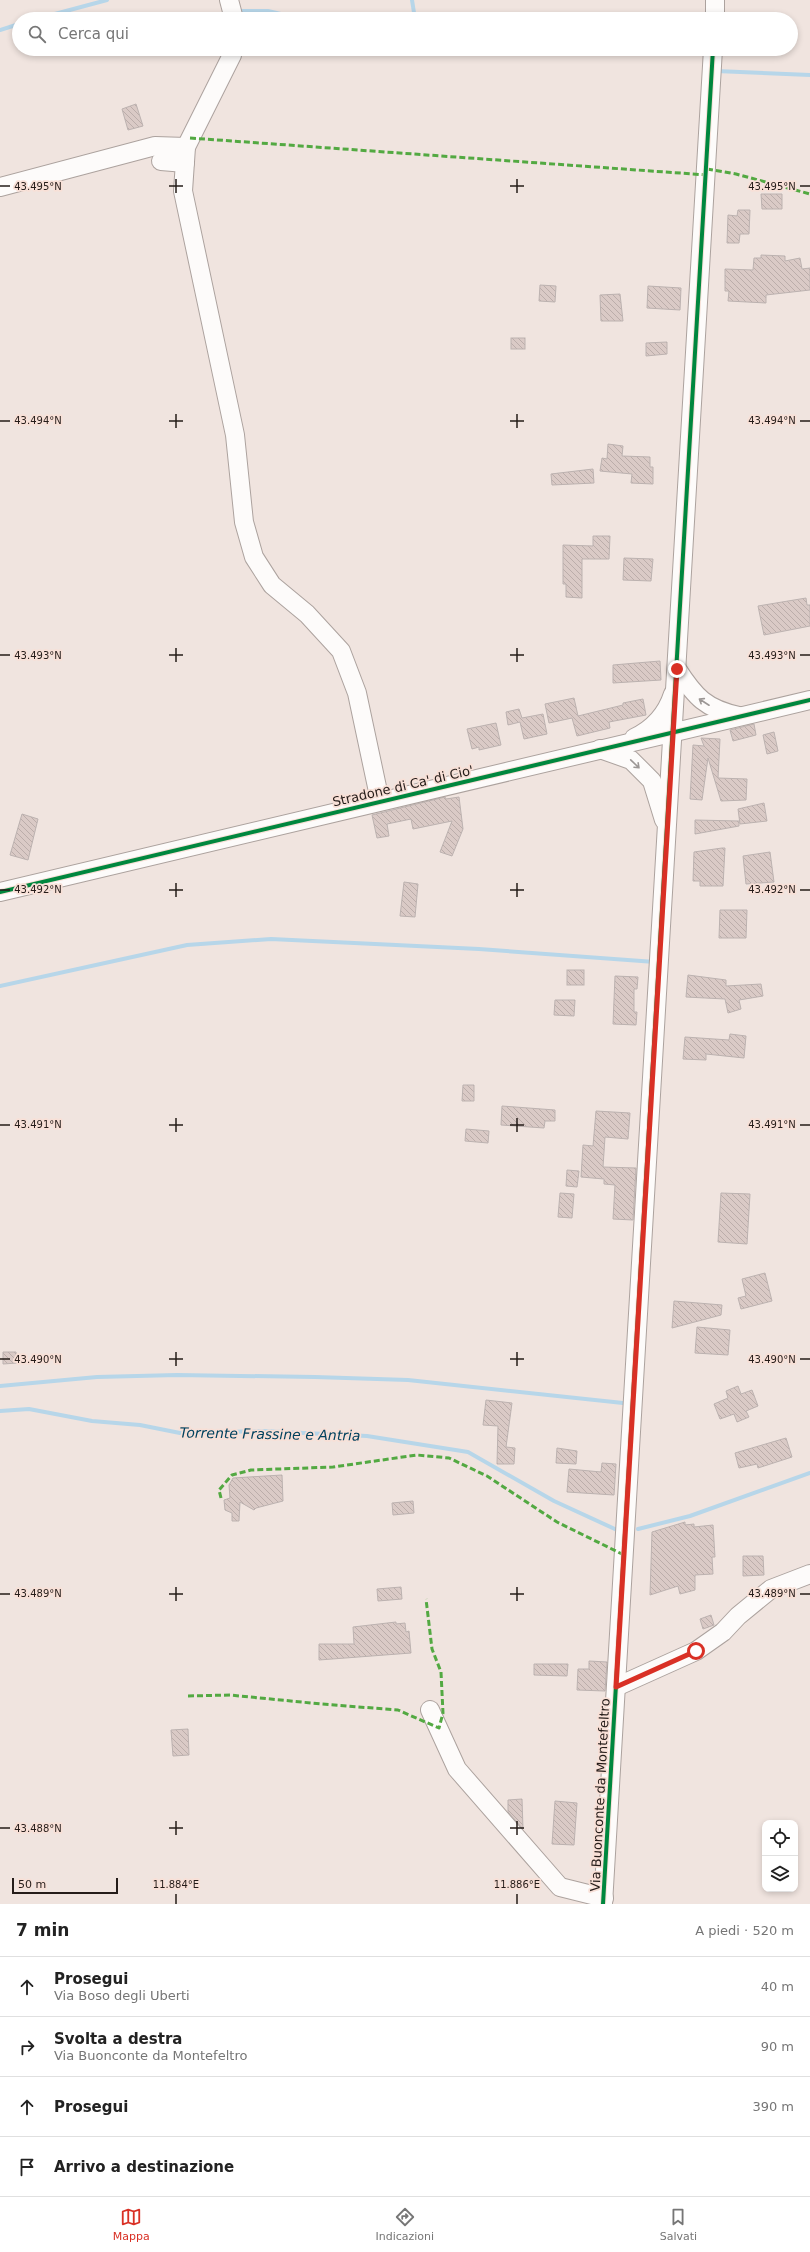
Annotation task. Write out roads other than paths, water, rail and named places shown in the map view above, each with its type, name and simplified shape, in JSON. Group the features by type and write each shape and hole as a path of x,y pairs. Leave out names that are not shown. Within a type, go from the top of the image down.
{"street":[{"path":"229,0 232,12"},
{"path":"715,12 716,0"},
{"path":"232,56 185,155 183,191 235,435 244,522 254,557 272,584 307,614 341,651 357,693 380,801"},
{"path":"667,836 713,56"},
{"path":"0,187 155,146 185,155"},
{"path":"161,161 185,155"},
{"path":"677,675 700,700 720,712 740,716"},
{"path":"621,744 651,728 669,706 677,675"},
{"name":"Stradone di Ca' di Cio'","path":"0,892 810,700"},
{"path":"600,749 631,760 652,781 661,807 667,836"},
{"name":"Via Buonconte da Montefeltro","path":"603,1901 667,836"},
{"path":"616,1687 696,1651 723,1632 738,1616 772,1589 810,1574"},
{"path":"430,1710 457,1769 560,1887 603,1901"}],"waterway":[{"path":"62,12 107,0"},
{"path":"412,0 414,12"},
{"path":"238,11 272,12"},
{"path":"0,30 12,26"},
{"path":"716,71 810,75"},
{"path":"0,986 187,945 271,939 479,949 655,962"},
{"path":"0,1386 97,1377 177,1375 315,1377 408,1380 623,1403"},
{"name":"Torrente Frassine e Antria","path":"0,1411 29,1409 92,1421 140,1425 180,1433 262,1431 367,1436 468,1452 554,1501 617,1530"},
{"name":"Torrente Frassine e Antria","path":"638,1529 690,1516 810,1473"}]}
